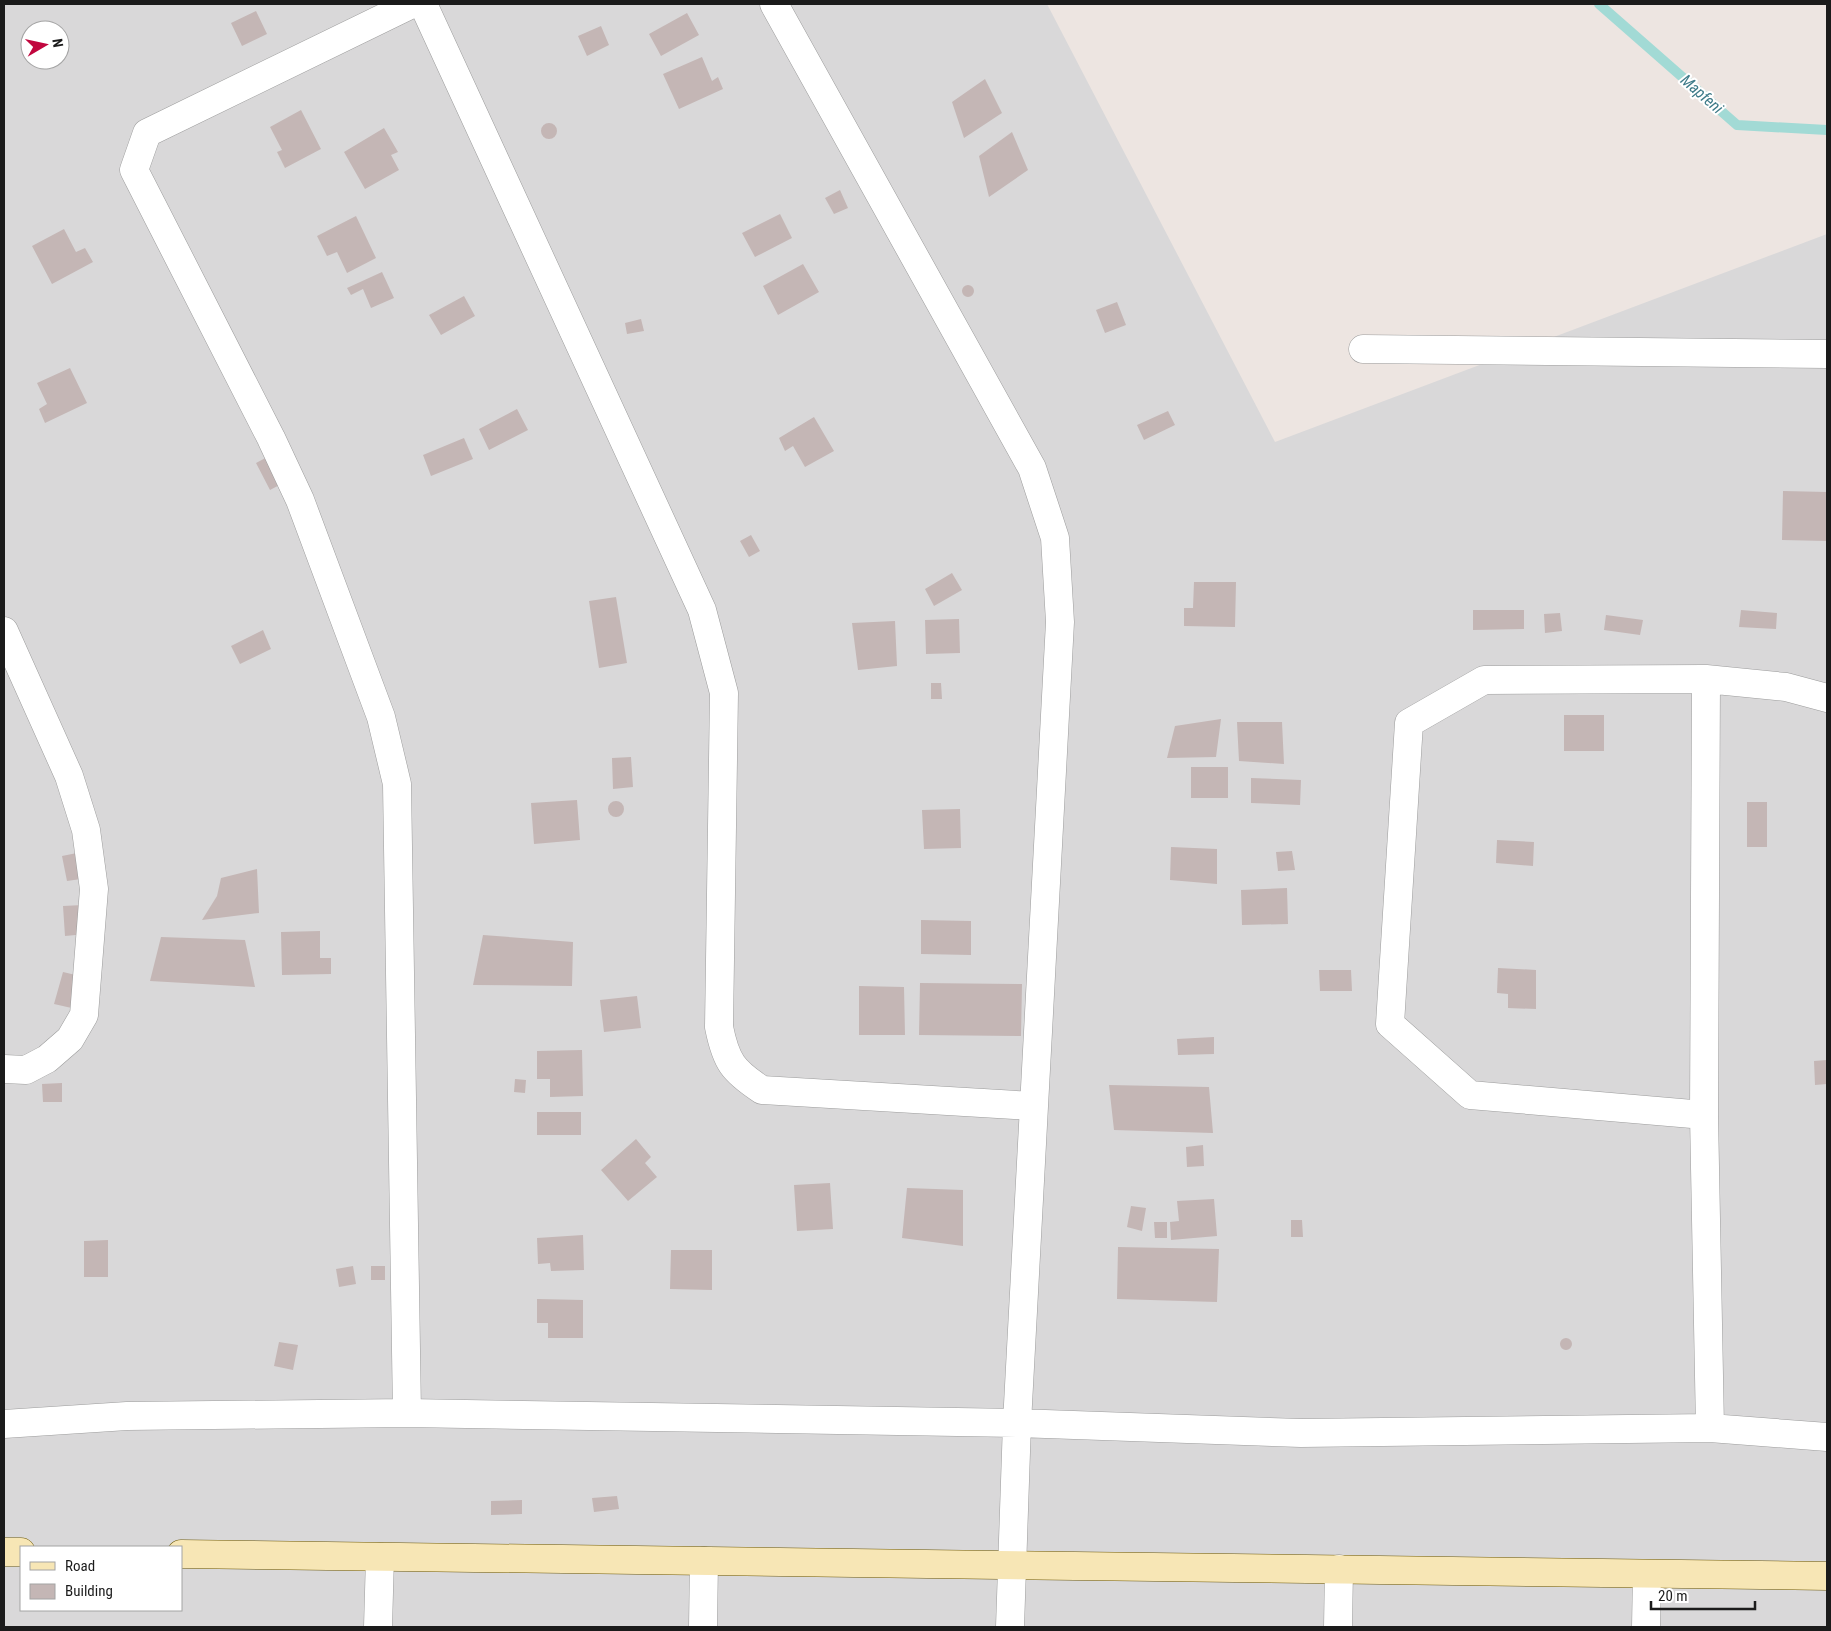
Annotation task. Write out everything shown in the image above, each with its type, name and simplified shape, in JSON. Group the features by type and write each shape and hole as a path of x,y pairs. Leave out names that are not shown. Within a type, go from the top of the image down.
{"street":[{"path":"407,1413 397,784 381,717 300,500 272,438 134,170 147,134 412,4"},
{"path":"423,4 702,610 724,693 719,1027 724,1051 739,1075 762,1090 1033,1106"},
{"path":"774,4 1032,468 1055,538 1060,622 1016,1424 1010,1565 1010,1627"},
{"path":"1363,349 1827,354"},
{"path":"4,631 68,776 86,830 94,889 84,1015 70,1039 47,1059 26,1070 4,1068"},
{"path":"1706,679 1704,1115 1710,1428"},
{"path":"1704,1115 1470,1095 1390,1024 1410,723 1484,680 1706,679 1786,687 1827,698"},
{"path":"4,1424 127,1416 407,1413 1016,1424 1301,1433 1710,1428 1827,1437"},
{"path":"4,1552 20,1552"},
{"path":"182,1554 1827,1576"},
{"path":"378,1627 380,1556"},
{"path":"703,1627 704,1561"},
{"path":"1338,1627 1339,1569"},
{"path":"1646,1627 1647,1574"}],"shaded area":[{"path":"4,4 1047,4 1275,442 1827,234 1827,1627 4,1627"}],"building":[{"path":"256,11 267,34 242,46 231,23"},
{"path":"687,13 699,35 661,56 649,34"},
{"path":"601,26 609,45 587,56 578,36"},
{"path":"702,57 712,81 718,77 723,89 679,109 663,74"},
{"path":"985,79 1002,113 964,138 952,102"},
{"path":"301,110 321,149 285,168 277,152 282,150 270,127"},
{"path":"546,123 552,123 557,128 555,137 546,139 541,134 541,128"},
{"path":"384,128 398,152 391,155 399,170 365,189 344,152"},
{"path":"1012,132 1028,170 989,197 979,156"},
{"path":"840,190 848,208 834,214 825,198"},
{"path":"780,214 792,238 755,257 742,233"},
{"path":"356,216 376,258 347,273 337,252 327,256 317,236"},
{"path":"64,229 76,252 85,248 93,262 52,284 32,246"},
{"path":"803,264 819,292 778,315 763,286"},
{"path":"382,272 394,298 371,308 363,289 351,295 347,288"},
{"path":"966,285 970,285 974,291 970,297 966,297 962,293 962,289"},
{"path":"464,296 475,316 441,335 429,315"},
{"path":"1117,302 1126,325 1105,333 1096,310"},
{"path":"641,319 644,331 627,334 625,323"},
{"path":"70,368 87,403 45,423 39,409 47,404 37,383"},
{"path":"517,409 528,430 489,450 479,429"},
{"path":"1168,411 1175,425 1144,440 1137,425"},
{"path":"814,417 834,451 805,467 793,446 785,451 779,438"},
{"path":"464,438 473,459 431,476 423,455"},
{"path":"273,454 287,481 270,490 256,463"},
{"path":"1783,491 1827,492 1827,541 1782,540"},
{"path":"751,535 760,551 749,557 740,541"},
{"path":"952,573 962,590 934,606 925,589"},
{"path":"1194,582 1236,582 1235,627 1184,626 1184,608 1193,608"},
{"path":"616,597 627,663 599,668 589,601"},
{"path":"1473,610 1524,610 1524,629 1473,630"},
{"path":"1741,610 1777,613 1776,629 1739,627"},
{"path":"1560,613 1562,631 1545,633 1544,614"},
{"path":"1606,615 1643,620 1640,635 1604,630"},
{"path":"959,619 960,653 926,654 925,620"},
{"path":"895,621 897,666 858,670 852,623"},
{"path":"263,630 271,649 240,664 231,646"},
{"path":"931,683 941,683 942,699 931,699"},
{"path":"1564,715 1604,715 1604,751 1564,751"},
{"path":"1221,719 1216,757 1167,758 1175,726"},
{"path":"1237,722 1282,722 1284,764 1239,761"},
{"path":"631,757 633,787 613,789 612,758"},
{"path":"1191,767 1228,767 1228,798 1191,798"},
{"path":"1251,778 1301,780 1300,805 1251,803"},
{"path":"577,800 580,840 534,844 531,803"},
{"path":"613,801 619,801 624,806 622,815 613,817 608,812 608,806"},
{"path":"1747,802 1767,802 1767,847 1747,847"},
{"path":"960,809 961,848 924,849 922,810"},
{"path":"1497,840 1534,842 1533,866 1496,863"},
{"path":"1171,847 1217,849 1217,884 1170,880"},
{"path":"1292,851 1295,870 1278,871 1276,852"},
{"path":"77,853 81,879 67,881 62,856"},
{"path":"257,869 259,913 202,920 217,896 221,878"},
{"path":"1287,888 1288,924 1242,925 1241,890"},
{"path":"83,905 86,934 65,936 63,906"},
{"path":"921,920 971,921 971,955 921,954"},
{"path":"320,931 320,958 331,958 331,974 282,975 281,932"},
{"path":"483,935 573,942 572,986 473,985"},
{"path":"161,937 245,940 255,987 150,981"},
{"path":"1498,968 1536,970 1536,1009 1508,1008 1508,994 1497,993"},
{"path":"1319,970 1351,970 1352,991 1320,991"},
{"path":"63,972 84,977 76,1009 54,1004"},
{"path":"920,983 1022,984 1021,1036 919,1035"},
{"path":"859,986 904,987 905,1035 859,1035"},
{"path":"637,996 641,1028 604,1032 600,1000"},
{"path":"1214,1037 1214,1054 1178,1055 1177,1039"},
{"path":"582,1050 583,1096 550,1097 550,1079 537,1079 537,1051"},
{"path":"1827,1060 1827,1084 1815,1085 1814,1061"},
{"path":"515,1079 526,1080 525,1093 514,1092"},
{"path":"62,1083 62,1102 43,1102 42,1084"},
{"path":"1109,1085 1209,1087 1213,1133 1114,1130"},
{"path":"537,1112 581,1112 581,1135 537,1135"},
{"path":"636,1139 651,1157 645,1163 657,1177 628,1201 601,1170"},
{"path":"1203,1145 1204,1166 1187,1167 1186,1147"},
{"path":"830,1183 833,1229 797,1231 794,1185"},
{"path":"907,1188 963,1190 963,1246 902,1238"},
{"path":"1214,1199 1217,1236 1171,1240 1170,1222 1179,1221 1177,1201"},
{"path":"1131,1206 1146,1208 1142,1231 1127,1227"},
{"path":"1291,1220 1302,1220 1303,1237 1291,1237"},
{"path":"1154,1222 1167,1222 1167,1238 1155,1238"},
{"path":"583,1235 584,1270 551,1271 550,1263 538,1264 537,1238"},
{"path":"108,1240 108,1277 84,1277 84,1241"},
{"path":"1118,1247 1219,1249 1217,1302 1117,1299"},
{"path":"671,1250 712,1250 712,1290 670,1289"},
{"path":"353,1266 356,1284 339,1287 336,1269"},
{"path":"371,1266 385,1266 385,1280 371,1280"},
{"path":"537,1299 583,1300 583,1338 548,1338 548,1323 537,1323"},
{"path":"1568,1338 1571,1339 1571,1349 1564,1350 1561,1349 1560,1342 1561,1339"},
{"path":"279,1342 298,1345 293,1370 274,1366"},
{"path":"617,1496 619,1509 594,1512 592,1498"},
{"path":"522,1500 522,1514 491,1515 491,1501"}],"waterway":[{"name":"Mapfeni","path":"1599,4 1737,125 1827,130"}]}
